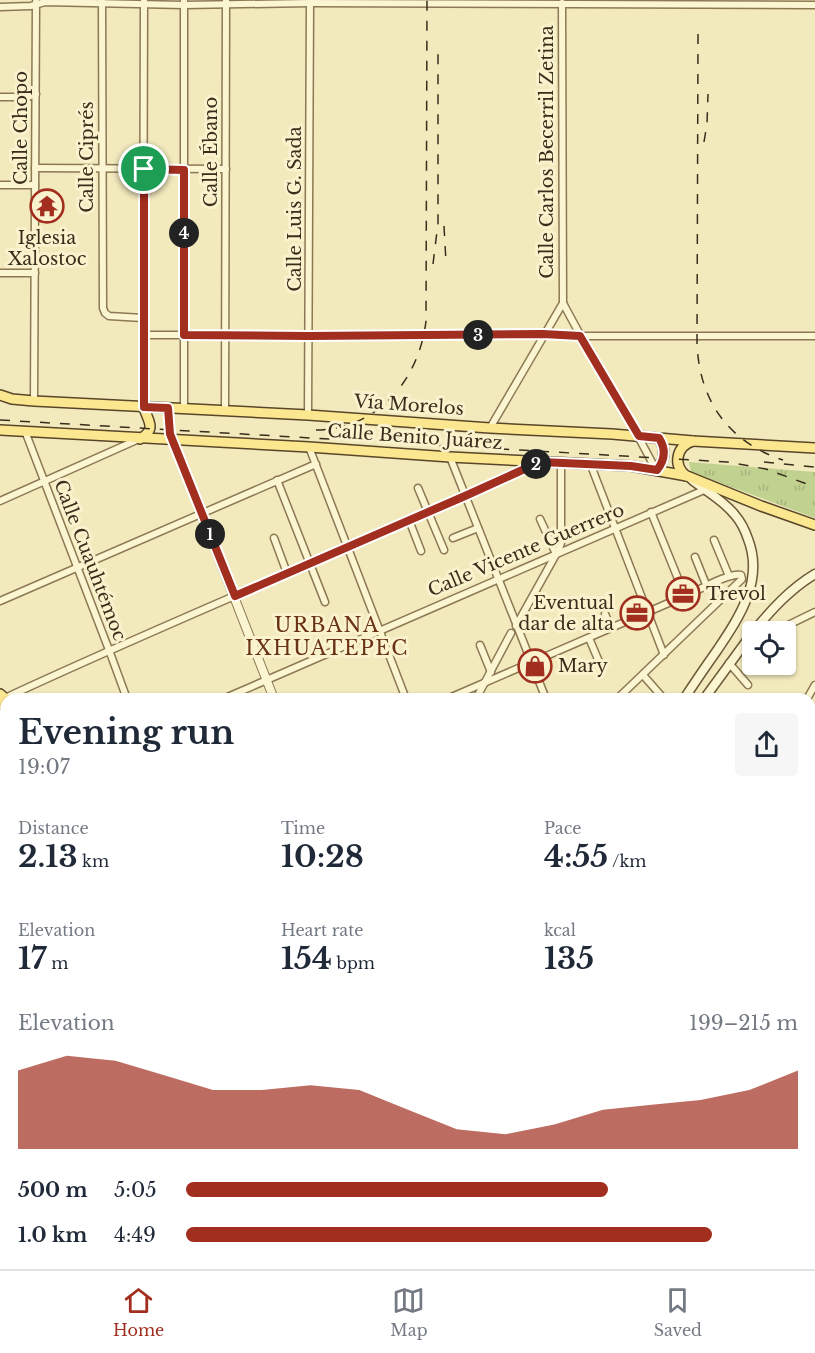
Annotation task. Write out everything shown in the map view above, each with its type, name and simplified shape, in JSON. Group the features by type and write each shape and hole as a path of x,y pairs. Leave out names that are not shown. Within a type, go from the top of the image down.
{"main road":[{"name":"Vía Morelos","path":"0,396 12,399 603,433 815,448"},
{"path":"140,439 151,427 144,407"},
{"name":"Calle Benito Juárez","path":"0,430 450,457 590,463 657,470"},
{"path":"659,438 664,454 657,470 687,476"},
{"path":"693,441 684,446 678,455 680,469 687,476 706,487 815,525"},
{"path":"688,693 731,629 750,592 753,577 752,549 740,520 706,487"},
{"path":"763,621 786,596 815,574"},
{"path":"708,693 742,647"}],"street":[{"path":"0,7 24,6 36,2 102,1 815,4"},
{"name":"Calle Ciprés","path":"102,1 103,308 109,316 143,318"},
{"name":"Calle Chopo","path":"34,400 36,2"},
{"path":"144,2 144,407"},
{"path":"184,2 184,409"},
{"name":"Calle Ébano","path":"225,411 226,2"},
{"name":"Calle Carlos Becerril Zetina","path":"562,2 562,303 657,470"},
{"name":"Calle Luis G. Sada","path":"308,415 310,3"},
{"path":"0,97 28,97 36,94"},
{"path":"35,168 226,169"},
{"path":"0,185 35,185"},
{"path":"0,273 35,273"},
{"name":"Calle Carlos Becerril Zetina","path":"490,428 562,303"},
{"path":"143,335 815,336"},
{"path":"168,408 169,430 272,693"},
{"name":"Calle Cuauhtémoc","path":"25,431 125,693"},
{"path":"0,501 140,439"},
{"path":"309,447 404,693"},
{"path":"450,457 544,693"},
{"path":"18,693 109,650 540,462"},
{"path":"516,626 561,543 561,462"},
{"path":"590,463 664,655"},
{"path":"0,601 316,464"},
{"path":"277,480 325,602"},
{"name":"Calle Vicente Guerrero","path":"237,693 706,487"},
{"path":"418,488 444,550"},
{"path":"651,512 685,596"},
{"path":"540,519 556,554"},
{"path":"409,520 421,551"},
{"path":"453,538 478,528"},
{"path":"274,538 287,573"},
{"path":"714,540 729,576"},
{"path":"695,557 707,587"},
{"path":"461,693 647,611 729,576 740,574 742,579 624,693"},
{"path":"796,621 815,612"},
{"path":"605,614 611,628"},
{"path":"479,693 511,633"},
{"path":"589,638 600,664"},
{"path":"480,645 491,672"},
{"path":"729,663 748,686"},
{"path":"643,675 659,693"}],"green space":[{"path":"689,462 815,472 815,518 691,472"}],"railway":[{"path":"316,430 358,421 376,411 392,397 404,381 415,363 422,343 426,321 427,0"},
{"path":"698,34 697,343 699,364 711,400 720,416 732,430 747,442 783,460"},
{"path":"433,264 438,223 438,52"},
{"path":"704,142 708,94"},
{"path":"444,226 446,262"},
{"path":"0,420 727,462 766,469 815,487"},
{"path":"764,462 815,467"}],"place":[{"name":"Iglesia Xalostoc","path":"47,206"},
{"name":"Trevol","path":"683,594"},
{"name":"Eventual dar de alta","path":"637,613"},
{"name":"Mary","path":"535,666"}],"district":[{"name":"URBANA IXHUATEPEC","path":"327,636"}],"route":[{"path":"144,169 184,170 184,335 543,334 580,336 639,436 659,438 664,454 660,467 657,470 590,463 540,462 235,596 170,434 168,408 144,407 144,169"}]}
